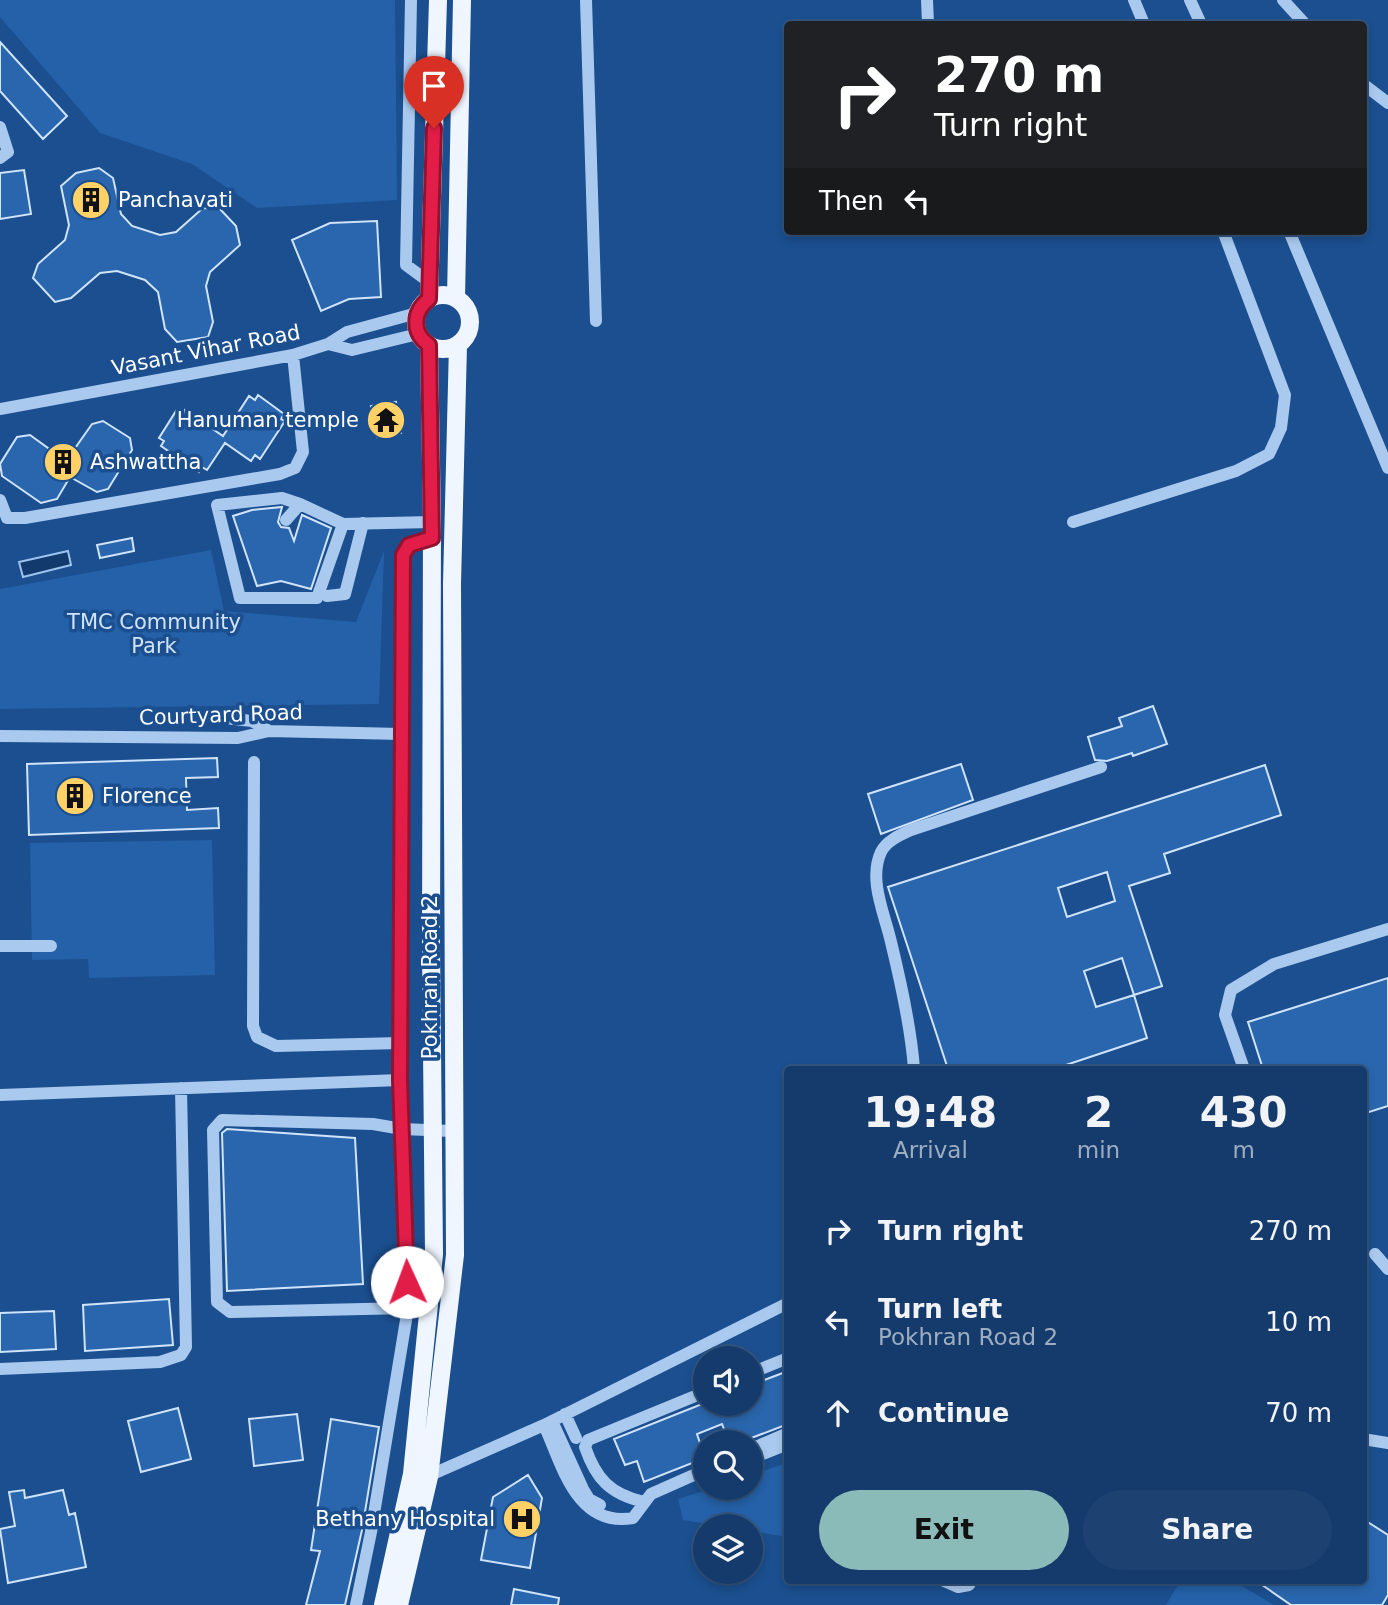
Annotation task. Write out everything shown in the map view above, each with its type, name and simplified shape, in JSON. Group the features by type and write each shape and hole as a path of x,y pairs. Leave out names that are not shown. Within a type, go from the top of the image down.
{"main road":[{"path":"425,298 442,294 456,298 468,311 471,322 469,332 458,345 444,350 424,340 425,298 438,0"},
{"path":"456,298 462,0"},
{"name":"Pokhran Road 2","path":"383,1605 420,1476 434,1254 432,530 424,340"},
{"name":"Pokhran Road 2","path":"400,1605 455,1255 452,1131 452,598 458,345"}],"street":[{"path":"328,344 347,332 425,298 416,276 406,265 411,0"},
{"path":"586,0 596,321"},
{"path":"927,0 928,21"},
{"path":"1134,0 1143,21"},
{"path":"1190,0 1200,21"},
{"path":"1283,0 1302,21"},
{"path":"1367,87 1388,103"},
{"path":"0,127 8,152 0,158"},
{"path":"1073,522 1236,471 1269,454 1280,428 1285,395 1225,235"},
{"path":"1291,235 1388,468"},
{"name":"Vasant Vihar Road","path":"0,409 293,355 328,344 352,350 424,340"},
{"path":"0,500 7,518 25,518 280,474 295,468 303,452 293,355"},
{"path":"343,524 317,598 240,598 217,505 282,498 343,524 363,523 432,530"},
{"path":"286,520 300,504"},
{"path":"327,596 345,594 363,523"},
{"path":"356,1605 371,1532 408,1308 400,1080 403,555 409,545 432,530"},
{"path":"225,718 252,721 269,731"},
{"name":"Courtyard Road","path":"0,736 238,738 269,731 401,734"},
{"path":"254,762 253,1026 257,1037 276,1046 401,1042"},
{"path":"913,1066 891,942 878,895 877,868 881,851 893,838 911,830 1101,767"},
{"path":"1243,1066 1225,1015 1231,990 1273,964 1388,929"},
{"path":"0,946 51,946"},
{"path":"0,1095 400,1080"},
{"path":"0,1369 160,1362 181,1355 186,1347 181,1088"},
{"path":"408,1308 230,1312 217,1301 214,1130 222,1121 373,1124 402,1129 452,1131"},
{"path":"1375,1254 1388,1269"},
{"path":"420,1476 548,1423 784,1304"},
{"path":"763,1368 784,1360"},
{"path":"644,1502 626,1498 598,1478 585,1447 588,1440 693,1397"},
{"path":"565,1414 576,1438"},
{"path":"548,1423 589,1499 633,1518 651,1494 693,1475"},
{"path":"763,1444 784,1435"},
{"path":"1367,1440 1388,1443"},
{"path":"763,1454 784,1446"},
{"path":"951,1584 958,1587 970,1584"}],"green space":[{"path":"0,0 395,0 397,200 257,208 192,164 100,133 0,17"},
{"name":"TMC Community Park","path":"211,550 224,611 356,622 384,551 379,704 0,709 0,589"},
{"path":"212,840 215,975 89,978 88,959 32,960 30,843"},
{"path":"784,1464 784,1536 763,1533 763,1514 693,1514 693,1522 683,1520 678,1499 693,1494 693,1500 763,1500 763,1471"},
{"path":"1179,1584 1239,1584 1274,1605 1166,1605"}],"shaded area":[{"path":"68,551 71,565 23,577 19,562"}],"building":[{"path":"0,42 67,116 43,139 0,91"},
{"path":"99,168 113,178 121,214 132,226 160,235 176,232 203,208 220,209 236,226 240,245 210,272 206,286 213,322 208,337 177,342 165,329 158,292 145,280 117,271 100,273 71,298 55,302 33,278 38,264 65,240 69,225 61,186 76,173"},
{"path":"24,170 31,214 0,219 0,173"},
{"path":"377,221 381,297 349,299 321,311 292,240 330,223"},
{"path":"258,395 284,414 281,419 285,421 260,459 255,455 251,461 225,443 207,470 202,467 199,472 161,446 164,441 159,438 176,411 182,415 185,410 223,436 249,396 255,400"},
{"name":"Hanuman temple","path":"396,402 401,433 377,437 371,406"},
{"name":"Ashwattha","path":"103,421 130,438 132,450 108,489 97,492 70,477 57,499 41,503 2,476 0,464 17,437 30,435 66,461 92,424"},
{"path":"282,507 278,522 281,527 289,528 294,541 302,515 331,528 311,589 281,581 257,586 233,516 252,510"},
{"path":"132,538 134,551 100,558 97,545"},
{"path":"1153,706 1167,744 1133,756 1132,753 1107,761 1095,760 1088,737 1122,726 1119,718"},
{"path":"217,758 218,777 186,778 187,810 218,808 219,828 29,835 27,764"},
{"path":"961,764 973,800 881,834 868,794"},
{"path":"1265,765 1281,815 1164,854 1170,873 1129,886 1162,986 1134,995 1147,1038 1063,1066 947,1066 888,887","holes":["1107,872 1115,901 1067,917 1058,888","1122,958 1134,995 1096,1007 1084,971"]},
{"path":"1388,978 1388,1106 1367,1113 1367,1066 1262,1066 1248,1022"},
{"path":"227,1129 355,1138 363,1284 227,1291 222,1133"},
{"path":"169,1299 173,1345 85,1351 83,1305"},
{"path":"54,1311 56,1349 0,1352 0,1313"},
{"path":"784,1373 784,1426 763,1434 763,1430 724,1430 722,1424 707,1430 693,1430 693,1463 644,1482 637,1461 625,1465 614,1439 693,1408 693,1416 763,1416 763,1380"},
{"path":"178,1408 191,1459 141,1472 128,1421"},
{"path":"297,1414 303,1460 254,1466 249,1419"},
{"path":"331,1419 379,1427 362,1530 345,1605 306,1605 320,1551 311,1550"},
{"path":"528,1475 542,1498 530,1568 481,1560 493,1497"},
{"path":"24,1490 25,1498 63,1490 69,1515 75,1513 86,1567 8,1583 0,1529 15,1526 9,1492"},
{"path":"1367,1522 1388,1535 1388,1595 1382,1605 1291,1605 1261,1584 1367,1584"},
{"path":"514,1589 559,1598 558,1605 511,1605"}],"place":[{"name":"Panchavati","path":"91,200"},
{"name":"Hanuman temple","path":"386,420"},
{"name":"Ashwattha","path":"63,462"},
{"name":"Florence","path":"75,796"},
{"name":"Bethany Hospital","path":"522,1519"}],"route":[{"path":"407,1282 400,1080 403,555 409,545 432,538 429,345 418,334 415,324 422,304 429,299 434,128"}]}
